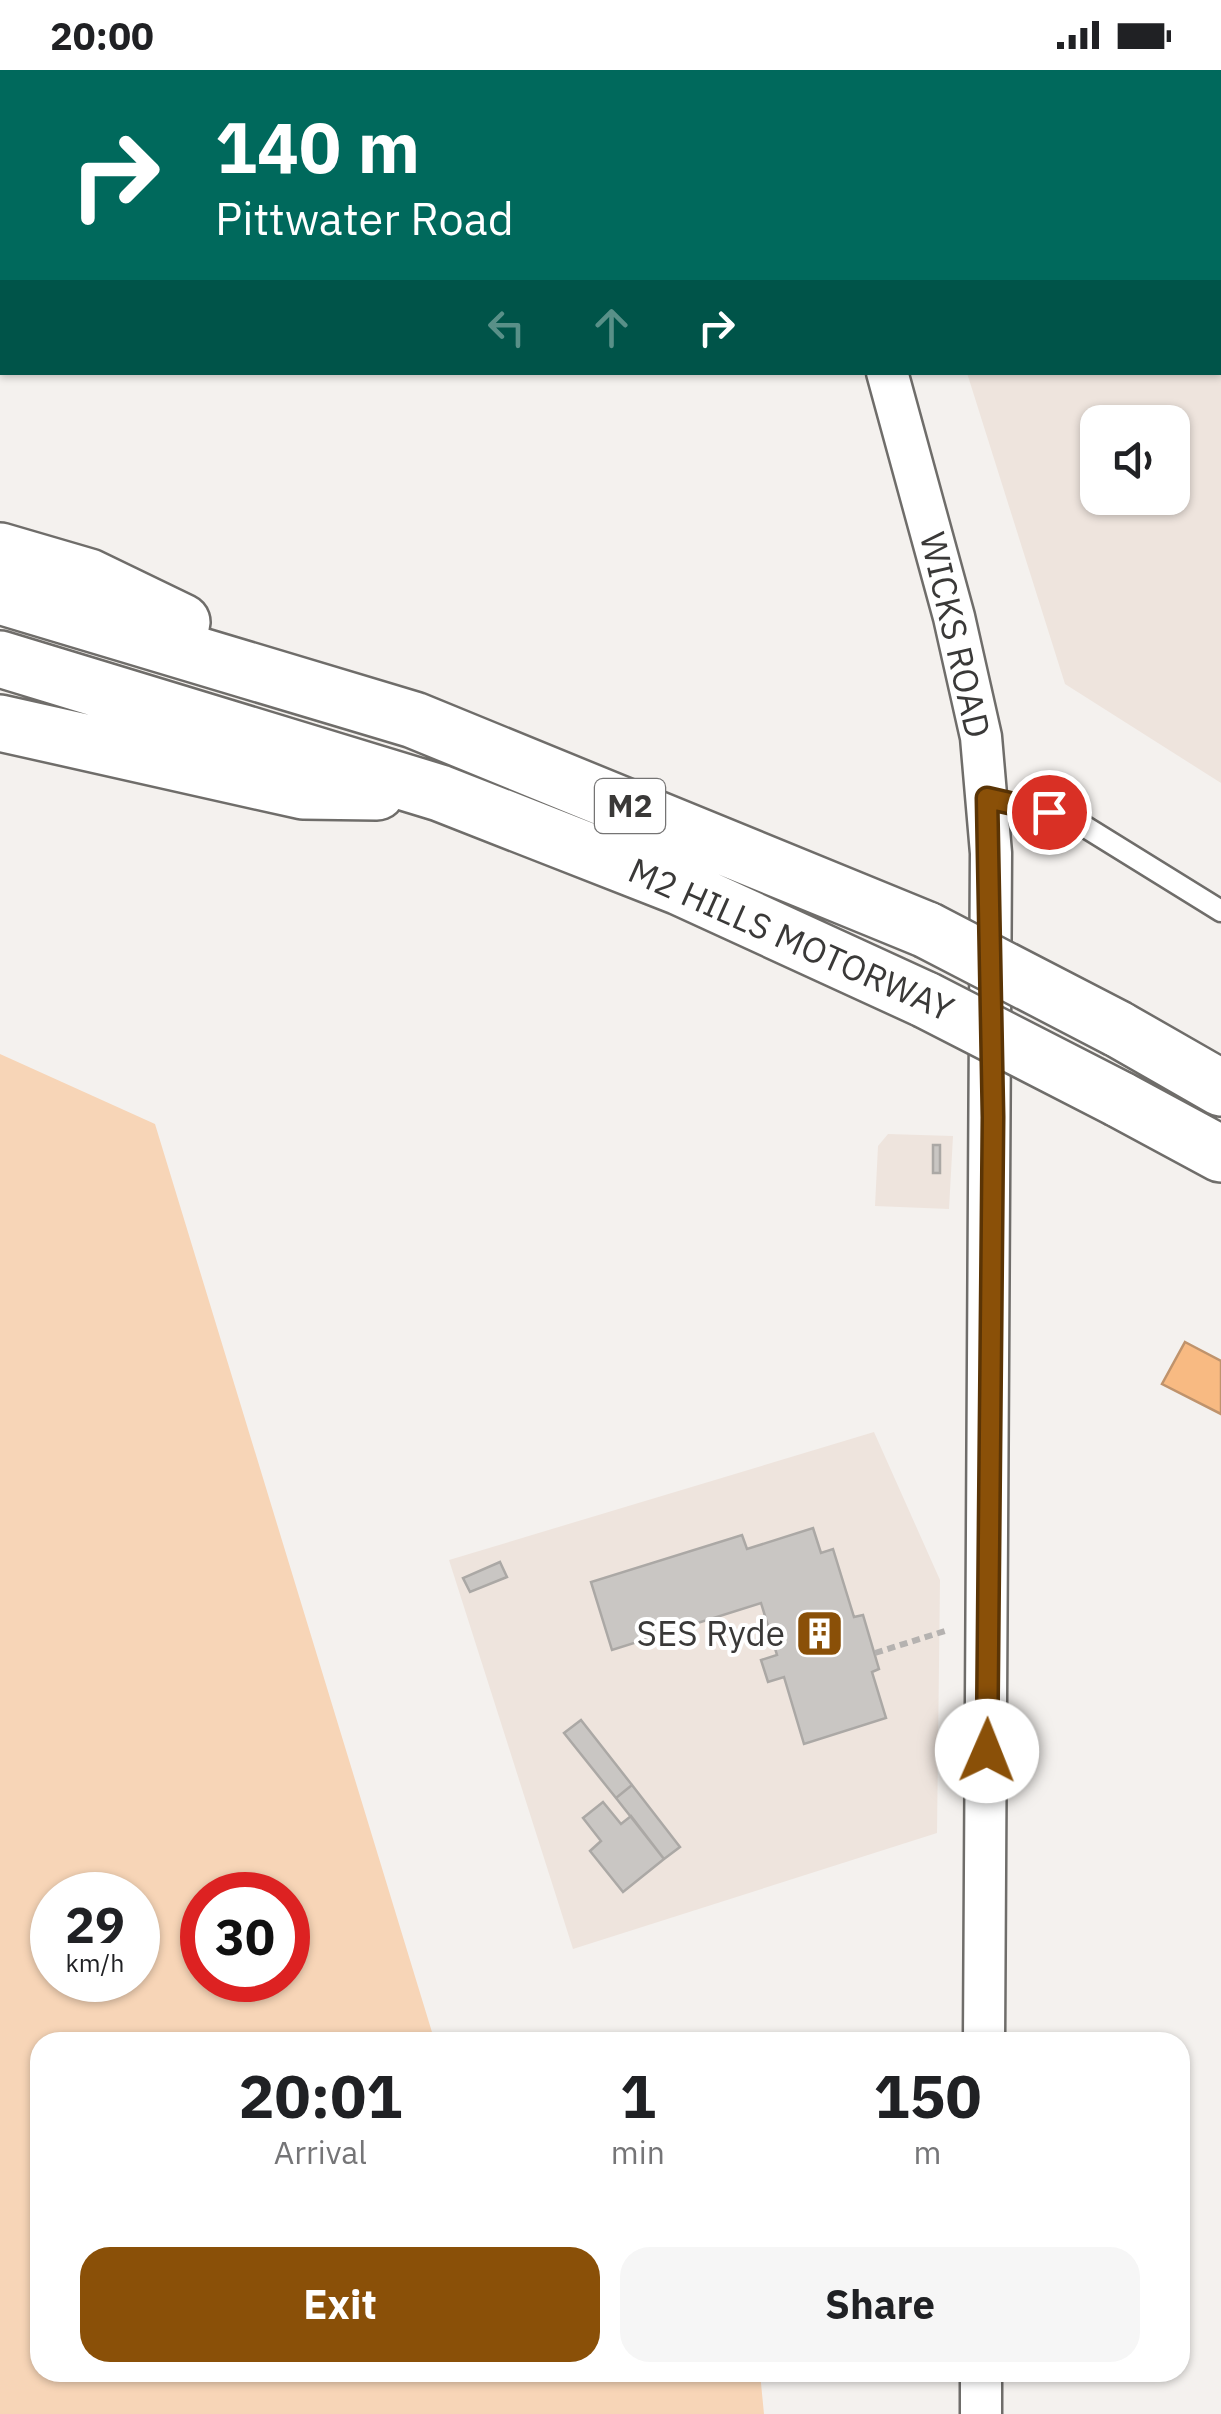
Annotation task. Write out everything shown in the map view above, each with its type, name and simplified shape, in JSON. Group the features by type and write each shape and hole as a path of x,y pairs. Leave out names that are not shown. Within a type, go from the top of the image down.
{"highway":[{"path":"0,551 89,577 329,692"},
{"name":"M2 HILLS MOTORWAY","path":"0,596 329,692 450,734 927,930 1118,1029 1221,1088"},
{"name":"M2 HILLS MOTORWAY","path":"0,659 440,792 680,887 926,1000 1221,1154"},
{"path":"0,722 303,791 440,792"}],"street":[{"name":"WICKS ROAD","path":"888,375 954,616 981,737 987,798 993,1117 984,2032"},
{"path":"981,2382 981,2414"}],"lane":[{"path":"987,798 1074,820 1221,912"}],"path":[{"path":"875,1653 939,1632"}],"shaded area":[{"path":"968,375 1221,375 1221,783 1065,684"},
{"path":"0,1054 155,1124 432,2032 30,2032 30,2382 761,2382 764,2414 0,2414"},
{"path":"888,1134 953,1136 949,1209 875,1206 878,1146"},
{"path":"1185,1342 1221,1361 1221,1414 1162,1384"},
{"path":"874,1432 940,1580 937,1833 573,1949 449,1560"}],"building":[{"path":"933,1145 940,1145 940,1173 933,1173"},
{"name":"SES Ryde","path":"813,1528 821,1553 833,1549 854,1617 863,1615 879,1669 872,1672 886,1718 804,1744 784,1677 768,1682 761,1660 777,1655 761,1603 612,1650 591,1582 742,1535 747,1549"},
{"path":"500,1562 507,1577 470,1592 463,1578"},
{"path":"581,1720 632,1785 616,1798 564,1733"},
{"path":"632,1785 680,1847 664,1859 616,1798"},
{"path":"603,1802 621,1824 631,1816 664,1859 623,1892 590,1851 601,1841 583,1818"}],"place":[{"name":"SES Ryde","path":"820,1634"}],"route":[{"path":"987,1751 993,1117 987,798 1049,812"}]}
